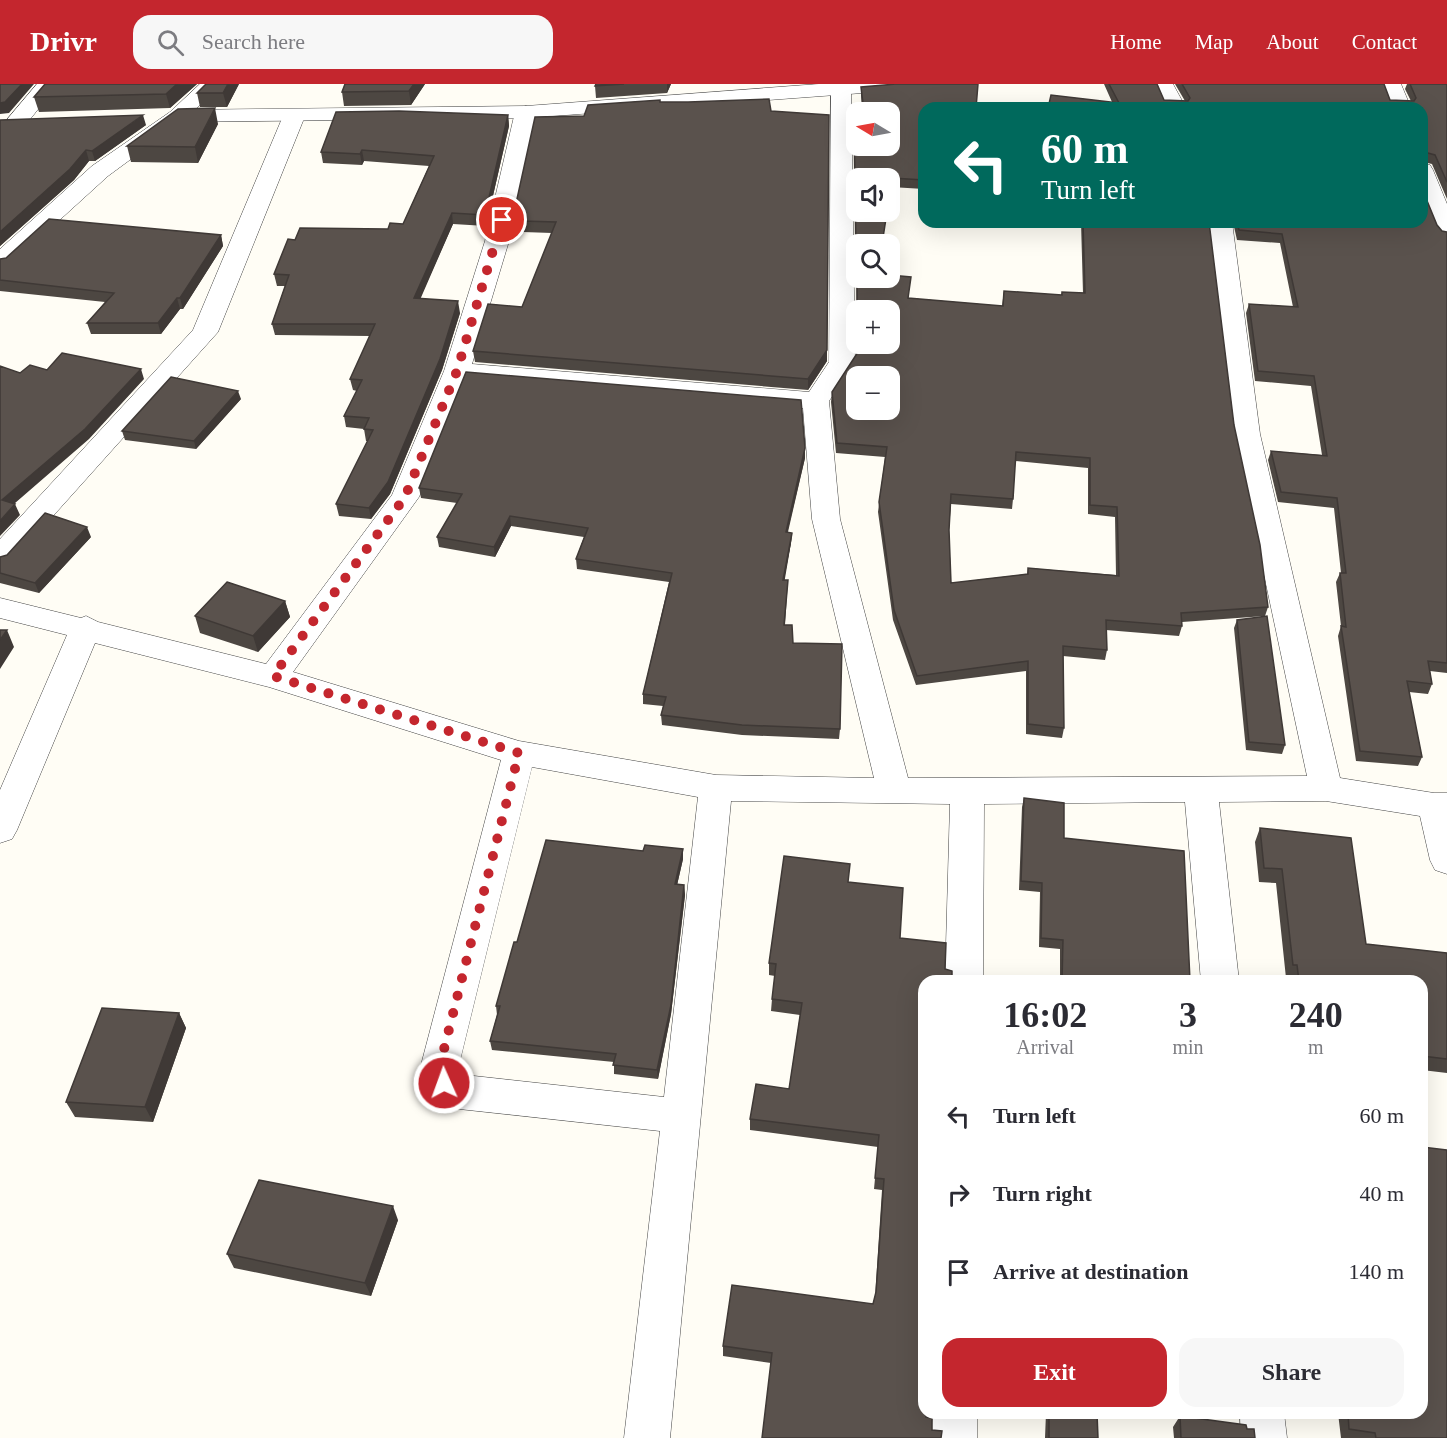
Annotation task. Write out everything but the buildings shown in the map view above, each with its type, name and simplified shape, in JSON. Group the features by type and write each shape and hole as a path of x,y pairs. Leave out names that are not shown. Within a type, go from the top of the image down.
{"street":[{"path":"8,122 48,84"},
{"path":"0,262 100,171 177,116 213,84"},
{"path":"142,117 526,111 841,86 903,84"},
{"path":"1164,84 1172,102"},
{"path":"1391,84 1398,102"},
{"path":"841,86 842,362 816,401 826,519 894,791"},
{"path":"273,676 405,497 457,371 497,241 526,111"},
{"path":"0,557 205,332 294,116"},
{"path":"8,122 39,121"},
{"path":"1432,179 1447,233"},
{"path":"1221,228 1247,434 1326,788"},
{"path":"457,371 816,401"},
{"path":"0,608 86,627 273,676 519,753 716,788 967,792 1326,788 1441,806 1447,860"},
{"path":"0,830 86,627"},
{"path":"519,753 440,1065 444,1083 459,1092 681,1116"},
{"path":"646,1438 716,788"},
{"path":"1201,790 1219,975"},
{"path":"964,975 967,792"},
{"path":"954,1438 955,1419"},
{"path":"1262,1419 1264,1438"}],"route":[{"path":"444,1083 440,1065 519,753 273,676 405,497 457,371 502,220"}]}
